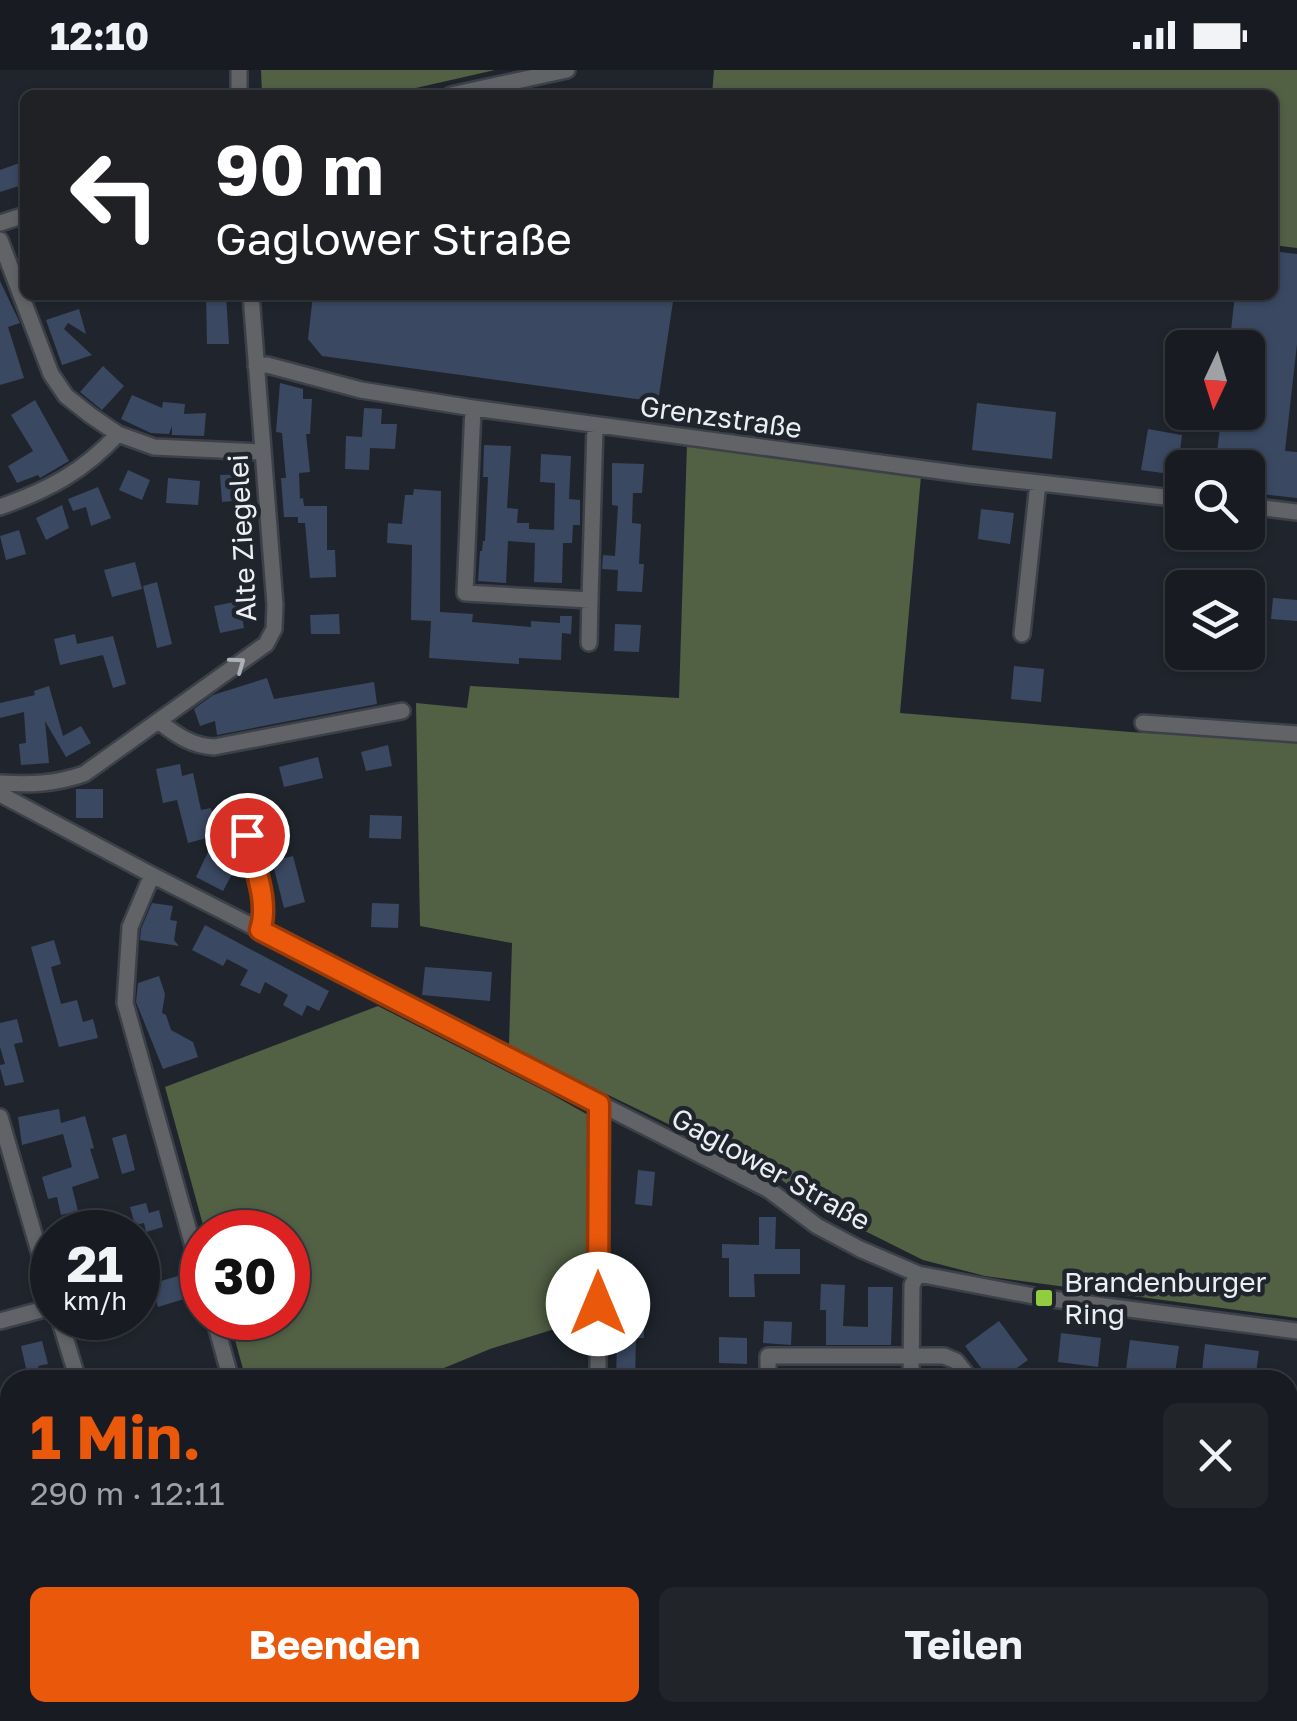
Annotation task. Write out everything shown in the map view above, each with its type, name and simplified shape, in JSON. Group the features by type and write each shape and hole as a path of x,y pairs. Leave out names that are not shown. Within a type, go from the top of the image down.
{"street":[{"path":"474,90 567,70"},
{"path":"0,240 20,293"},
{"path":"23,300 51,374 66,396 118,434 154,447 263,452"},
{"name":"Alte Ziegelei","path":"0,783 34,785 84,774 266,644 274,629 276,604 251,300"},
{"name":"Grenzstraße","path":"256,366 267,365 400,398 1165,497"},
{"path":"473,408 466,593 590,600"},
{"path":"589,643 596,426"},
{"path":"0,507 60,482 87,464 118,434"},
{"path":"1022,634 1038,482"},
{"path":"1265,508 1297,512"},
{"path":"158,721 183,739 214,747 402,712"},
{"path":"1142,723 1297,734"},
{"path":"17,803 22,793 34,785"},
{"name":"Gaglower Straße","path":"0,794 152,876 769,1190 817,1226 918,1274 1044,1298 1297,1331"},
{"path":"247,835 264,916 260,930"},
{"path":"152,876 130,927 125,1002 183,1210"},
{"path":"598,1370 599,1104"},
{"path":"0,1117 30,1220"},
{"path":"911,1370 912,1285 918,1274"},
{"path":"0,1320 30,1312"},
{"path":"66,1340 75,1370"},
{"path":"220,1340 228,1370"},
{"path":"768,1370 768,1356 948,1356 963,1370"}],"green space":[{"path":"261,70 495,70 407,90 262,90"},
{"path":"714,70 1297,70 1297,248 1278,246 1278,90 712,90"},
{"path":"687,444 921,476 900,713 1297,742 1297,1318 985,1276 923,1260 823,1210 776,1176 509,1045 512,943 420,926 416,703 467,708 470,686 679,698"},
{"path":"378,1006 590,1116 590,1318 490,1349 439,1370 243,1370 235,1340 310,1340 310,1210 199,1210 165,1087"}],"building":[{"path":"20,163 20,186 0,192 0,170"},
{"path":"1278,252 1297,254 1297,344 1285,451 1297,452 1297,498 1265,494 1265,450 1217,450 1220,430 1265,430 1265,330 1231,330 1234,300 1278,300"},
{"path":"0,281 20,323 8,327 24,378 0,385"},
{"path":"206,300 226,300 229,344 207,344"},
{"path":"312,300 673,300 658,402 322,356 308,339"},
{"path":"79,309 86,334 68,323 64,329 92,355 62,365 46,320"},
{"path":"103,366 124,386 102,410 80,392"},
{"path":"280,383 303,389 303,399 312,399 310,434 306,434 310,472 299,473 300,499 303,498 304,506 327,506 327,550 335,550 336,577 310,578 305,523 298,523 298,517 284,517 282,433 276,432"},
{"path":"132,395 162,408 163,402 185,404 184,414 206,413 204,436 172,435 172,426 169,434 151,433 121,419"},
{"path":"35,400 69,461 40,478 38,475 17,483 8,466 33,451 11,415"},
{"path":"977,403 1056,412 1052,459 972,450"},
{"path":"364,408 382,409 381,424 397,424 395,449 370,448 369,470 345,469 346,436 362,437"},
{"path":"1148,429 1182,435 1180,450 1165,450 1165,473 1141,470"},
{"path":"484,445 511,446 507,508 518,509 517,523 529,523 529,529 554,530 555,483 540,482 541,454 571,456 569,499 580,500 580,525 573,525 572,543 563,543 562,583 534,582 535,543 508,541 506,583 478,581 480,551 485,541 488,477 483,477"},
{"path":"612,463 644,464 642,493 633,493 632,523 641,524 642,592 617,591 618,570 602,569 603,555 615,556 618,506 612,505"},
{"path":"128,470 150,480 142,500 119,490"},
{"path":"244,474 245,500 222,502 220,475"},
{"path":"168,478 200,481 198,505 166,503"},
{"path":"98,487 111,518 91,526 86,507 73,511 68,499"},
{"path":"414,489 441,491 440,612 473,614 472,622 531,627 531,621 560,623 560,616 572,616 571,634 562,633 561,660 519,658 519,664 429,658 431,621 411,620 412,545 387,543 388,523 402,524 405,495 413,495"},
{"path":"62,505 69,528 46,540 36,518"},
{"path":"981,509 1014,513 1010,544 978,539"},
{"path":"19,530 26,554 6,560 0,536"},
{"path":"135,562 142,589 112,597 104,570"},
{"path":"157,582 172,644 157,648 143,586"},
{"path":"1273,598 1297,600 1297,621 1271,619"},
{"path":"239,601 244,628 220,633 214,606"},
{"path":"339,614 340,634 311,634 310,615"},
{"path":"615,624 641,625 639,652 614,651"},
{"path":"75,634 77,644 113,636 126,684 113,688 103,655 60,665 54,639"},
{"path":"1014,666 1044,669 1041,702 1011,699"},
{"path":"267,678 274,699 374,682 377,704 217,735 215,721 200,726 194,709 213,695"},
{"path":"49,686 63,736 81,726 91,743 66,757 45,721 49,763 21,765 19,744 26,743 24,712 0,718 0,703 35,695 34,691"},
{"path":"388,745 392,766 366,771 361,752"},
{"path":"318,757 323,778 284,787 279,767"},
{"path":"180,764 182,776 193,773 201,810 211,808 218,835 188,843 177,800 163,803 156,769"},
{"path":"76,789 103,789 103,818 76,818"},
{"path":"370,815 402,816 401,839 369,838"},
{"path":"208,852 236,867 223,891 196,877"},
{"path":"293,856 305,902 284,908 272,861"},
{"path":"152,903 173,906 170,920 177,921 174,940 179,946 140,940"},
{"path":"372,903 399,904 398,928 371,927"},
{"path":"205,925 329,991 319,1011 307,1005 302,1016 283,1005 288,995 265,982 260,994 240,985 248,970 227,959 223,966 192,950"},
{"path":"54,940 61,964 51,967 61,1004 77,1000 83,1022 93,1019 98,1038 59,1047 31,947"},
{"path":"425,967 492,972 490,1001 422,995"},
{"path":"159,976 165,994 162,1013 171,1030 193,1042 198,1057 163,1069 136,1002 138,983"},
{"path":"17,1019 23,1042 14,1044 24,1082 5,1086 0,1068 5,1064 0,1023"},
{"path":"59,1109 61,1123 85,1116 99,1178 72,1187 78,1210 60,1210 57,1197 48,1199 42,1177 72,1167 63,1134 22,1145 18,1117"},
{"path":"126,1134 135,1170 122,1174 112,1138"},
{"path":"638,1170 655,1172 652,1206 635,1204"},
{"path":"146,1203 148,1210 131,1210 130,1207"},
{"path":"759,1217 776,1217 775,1249 800,1249 800,1274 754,1274 755,1297 729,1297 729,1258 722,1258 722,1244 759,1245"},
{"path":"615,1262 633,1263 631,1317 644,1317 644,1338 636,1338 635,1370 616,1370 618,1298 614,1298"},
{"path":"178,1276 180,1300 160,1306 160,1281"},
{"path":"821,1284 845,1285 843,1326 868,1327 868,1287 893,1287 891,1345 826,1345 826,1310 820,1310"},
{"path":"764,1321 792,1322 791,1345 763,1343"},
{"path":"999,1321 1028,1360 1014,1370 983,1370 965,1346"},
{"path":"1061,1333 1101,1338 1098,1367 1058,1362"},
{"path":"719,1337 747,1338 747,1364 719,1363"},
{"path":"1130,1340 1179,1346 1175,1370 1126,1370"},
{"path":"42,1341 48,1364 38,1366 39,1370 26,1370 21,1346"},
{"path":"1205,1344 1259,1351 1256,1370 1202,1370"}],"place":[{"name":"Brandenburger Ring","path":"1044,1298"}],"route":[{"path":"247,835 264,916 260,930 599,1104 598,1304"}]}
